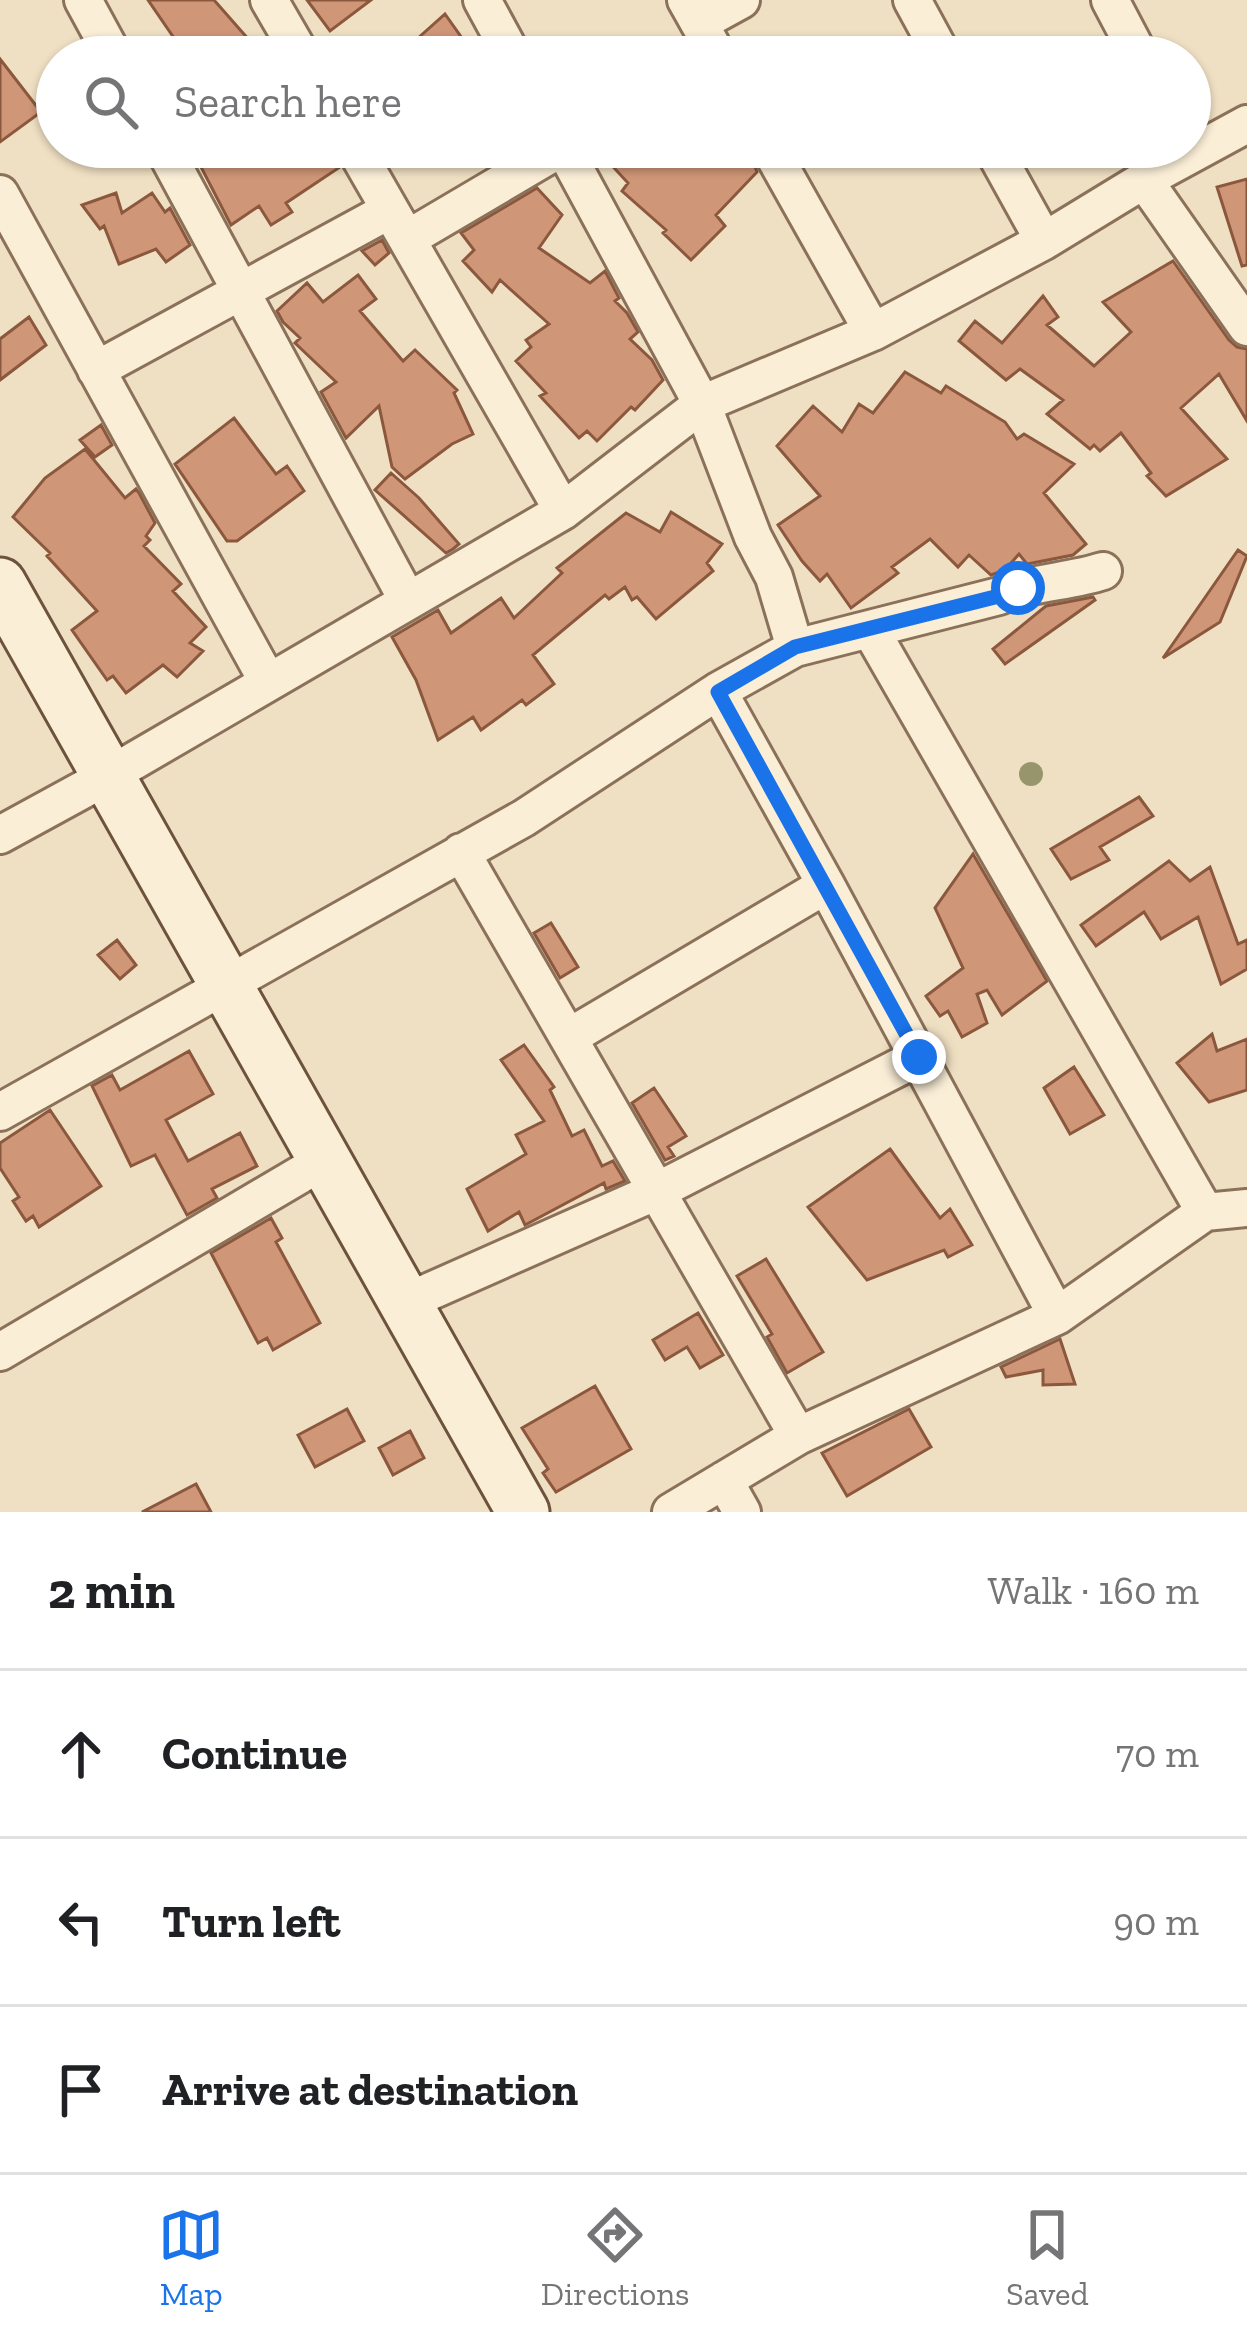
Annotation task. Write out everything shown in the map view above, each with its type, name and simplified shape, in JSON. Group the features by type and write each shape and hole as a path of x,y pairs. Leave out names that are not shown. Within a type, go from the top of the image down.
{"street":[{"path":"83,0 103,36"},
{"path":"269,0 290,36"},
{"path":"482,0 502,36"},
{"path":"693,11 741,0"},
{"path":"911,0 931,36"},
{"path":"1110,0 1129,36"},
{"path":"1211,140 1247,124"},
{"path":"174,168 407,601"},
{"path":"366,168 563,511"},
{"path":"96,370 240,291 399,225 519,168"},
{"path":"574,168 703,404 753,538 774,577 795,647"},
{"path":"781,168 873,332"},
{"path":"1004,168 1044,241"},
{"path":"0,835 563,511 703,404 873,332 1044,241 1162,168"},
{"path":"1144,180 1247,327"},
{"path":"0,194 11,238 96,370 268,682"},
{"path":"0,1112 524,818 795,647 1018,588 1103,571"},
{"path":"0,584 523,1512"},
{"path":"870,628 1205,1212"},
{"path":"718,692 1057,1316"},
{"path":"461,852 798,1436"},
{"path":"568,1036 826,884"},
{"path":"406,1302 657,1191 919,1057"},
{"path":"0,1352 325,1160"},
{"path":"671,1512 733,1496 798,1436 1057,1316 1205,1212 1247,1208"}],"building":[{"path":"148,0 214,0 246,36 173,36"},
{"path":"307,0 371,0 330,31"},
{"path":"445,14 460,36 420,36"},
{"path":"0,59 36,106 36,116 0,142"},
{"path":"202,168 338,168 286,203 292,212 271,225 259,206 231,225"},
{"path":"614,168 755,168 757,172 716,215 725,226 691,260 622,191 628,183"},
{"path":"1247,179 1247,265 1242,266 1217,187"},
{"path":"537,188 562,215 539,248 590,283 605,271 619,298 615,301 638,332 630,339 652,360 663,380 597,441 587,431 579,438 516,361 531,347 526,340 549,324 500,280 492,292 463,261 474,250 461,233"},
{"path":"116,193 122,213 152,193 165,212 170,208 190,245 166,262 156,249 119,264 104,226 100,229 82,205"},
{"path":"382,240 389,253 375,265 362,251"},
{"path":"1173,261 1229,340 1247,349 1247,421 1219,374 1181,408 1227,459 1166,496 1147,476 1151,473 1121,433 1100,451 1094,445 1090,449 1047,414 1063,400 1020,369 1006,380 959,341 975,321 1002,343 1043,296 1058,317 1047,325 1094,366 1131,332 1103,302"},
{"path":"358,275 376,299 360,311 403,361 415,350 457,390 454,393 473,434 405,479 392,467 379,406 346,438 321,392 336,382 295,343 300,338 277,311 307,283 323,302"},
{"path":"29,317 46,345 0,380 0,339"},
{"path":"905,372 941,393 946,386 1005,422 1017,439 1024,434 1074,464 1044,493 1086,544 1073,555 1027,564 1019,554 1005,570 991,575 969,555 958,567 930,539 892,567 898,573 851,608 827,574 820,581 778,525 820,496 777,446 813,406 842,432 859,404 873,413"},
{"path":"234,418 276,474 287,466 304,491 237,541 227,541 175,464"},
{"path":"101,425 112,445 95,457 80,440"},
{"path":"85,449 125,498 136,489 139,493 155,523 144,546 181,584 173,591 206,627 190,643 203,651 177,677 163,665 126,693 113,676 107,680 72,630 97,611 47,556 50,553 13,517 45,478"},
{"path":"391,473 459,544 446,553 375,490"},
{"path":"671,512 722,544 707,563 713,571 656,619 637,597 632,600 625,587 609,599 605,595 533,655 554,684 481,730 473,717 438,740 416,680 392,637 438,610 451,633 501,598 514,618 562,573 557,568 626,513 660,532"},
{"path":"1238,550 1247,556 1220,622 1163,658"},
{"path":"1093,597 1005,664 993,649 1046,606"},
{"path":"1139,797 1153,816 1100,847 1109,860 1071,879 1051,849"},
{"path":"973,854 1047,981 1002,1015 987,990 977,994 987,1023 962,1037 948,1011 940,1016 926,996 963,968 935,908"},
{"path":"1169,861 1190,881 1210,867 1238,944 1247,940 1247,969 1221,984 1198,917 1161,939 1144,912 1096,946 1081,925"},
{"path":"551,923 578,967 560,978 534,933"},
{"path":"117,940 136,965 120,979 98,955"},
{"path":"1212,1034 1217,1051 1247,1039 1247,1090 1209,1102 1177,1063"},
{"path":"524,1045 554,1087 550,1090 572,1136 584,1130 602,1166 613,1161 625,1181 606,1189 604,1183 525,1225 519,1212 488,1231 467,1189 526,1154 516,1135 544,1121 501,1060"},
{"path":"189,1051 213,1094 166,1120 188,1161 240,1133 257,1166 212,1189 217,1198 187,1215 155,1155 131,1166 92,1086 112,1075 120,1090"},
{"path":"1074,1067 1104,1115 1070,1134 1044,1088"},
{"path":"654,1088 686,1136 668,1147 674,1156 665,1160 632,1103"},
{"path":"50,1110 101,1186 39,1227 33,1216 26,1221 13,1201 19,1197 0,1168 0,1143"},
{"path":"890,1149 940,1218 950,1209 972,1245 948,1257 944,1250 867,1280 808,1207"},
{"path":"271,1218 282,1238 276,1242 320,1323 273,1350 267,1338 258,1343 211,1253"},
{"path":"766,1259 823,1352 787,1373 767,1337 772,1334 737,1276"},
{"path":"698,1313 723,1355 700,1368 687,1347 665,1360 653,1340"},
{"path":"1060,1339 1075,1384 1043,1385 1043,1370 1006,1377 1001,1367"},
{"path":"595,1386 631,1449 556,1492 543,1473 548,1469 522,1428"},
{"path":"347,1409 364,1441 315,1467 298,1435"},
{"path":"909,1409 931,1447 847,1496 822,1453"},
{"path":"410,1431 424,1458 393,1475 379,1448"},
{"path":"196,1484 211,1512 142,1512"}],"route":[{"path":"919,1057 718,692 795,647 1018,588"}]}
